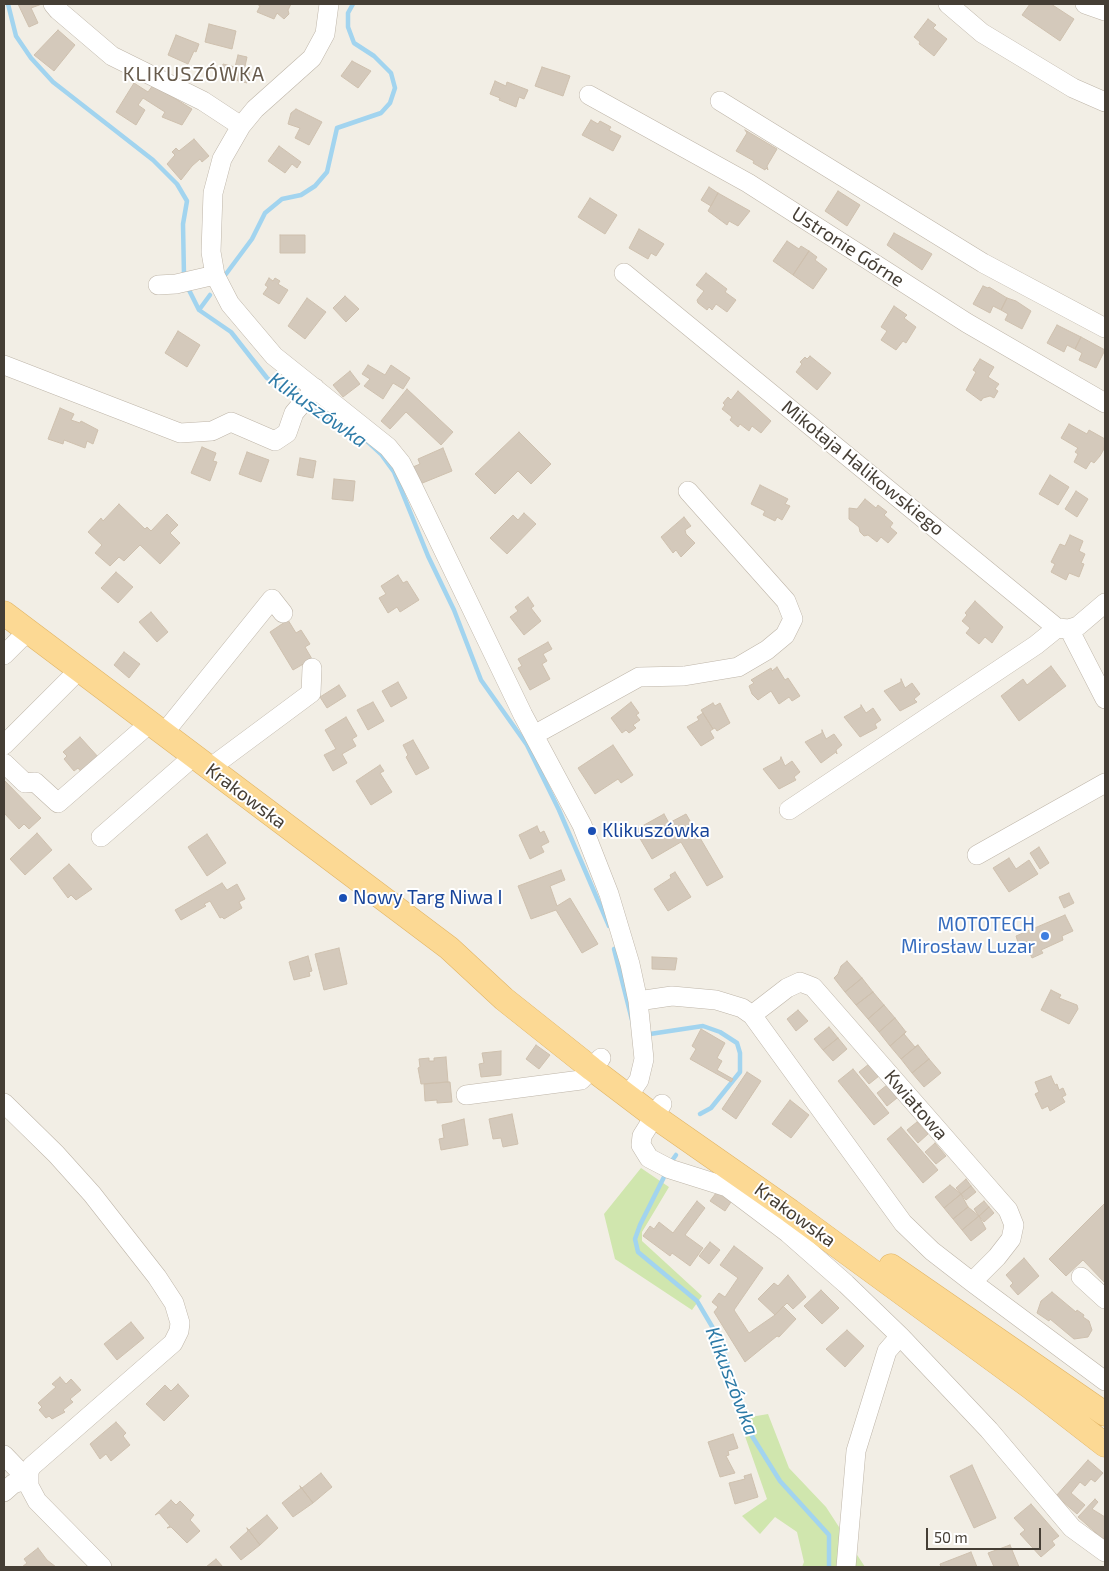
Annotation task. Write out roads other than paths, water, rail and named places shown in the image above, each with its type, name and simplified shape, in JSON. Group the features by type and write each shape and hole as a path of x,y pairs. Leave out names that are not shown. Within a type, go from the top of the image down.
{"main road":[{"name":"Krakowska","path":"4,613 449,948 487,981 504,999 632,1090 790,1211 1029,1386 1105,1446"},
{"name":"Krakowska","path":"658,1110 776,1187 1105,1414"}],"street":[{"path":"53,4 112,56 203,101 241,126"},
{"path":"329,4 326,34 312,58 255,109 241,126 222,159 213,193 212,265 230,304 269,350 311,393 373,434 388,447 401,464 534,735 582,825 609,894 630,964 638,1000 644,1059 632,1090"},
{"path":"948,4 982,33 1074,88 1105,102"},
{"path":"1085,4 1105,11"},
{"name":"Ustronie Górne","path":"589,95 748,182 967,323 1105,403"},
{"path":"720,102 983,263 1105,328"},
{"name":"Mikołaja Halikowskiego","path":"624,273 1063,628"},
{"path":"167,285 215,275"},
{"path":"4,365 180,433 212,431 231,422 275,442 287,432 294,413 311,393"},
{"path":"534,735 640,677 684,676 738,667 767,650 785,635 793,619 786,601 688,491"},
{"path":"4,763 25,783 35,782 58,803 157,728 272,599 283,613"},
{"path":"789,810 1036,645 1063,628 1078,626 1105,603"},
{"path":"1063,628 1105,699"},
{"path":"4,655 28,631"},
{"path":"101,836 202,762 311,693 312,668"},
{"path":"4,745 80,670"},
{"path":"977,855 1105,783"},
{"name":"Kwiatowa","path":"752,1015 788,988 800,982 813,987 1008,1210 1014,1225 1011,1238 997,1257 972,1282"},
{"path":"638,1000 672,996 716,1000 742,1008 752,1015 903,1223 932,1251 1105,1381"},
{"path":"466,1095 581,1080 597,1064"},
{"path":"4,1104 56,1154 92,1194 157,1277 174,1303 180,1323 180,1331 173,1343 30,1472 4,1492"},
{"path":"658,1110 642,1136 641,1145 649,1158 670,1169 727,1187 788,1233 846,1284 900,1336 989,1430 1072,1528 1105,1552"},
{"path":"1081,1277 1105,1299"},
{"path":"846,1567 856,1451 888,1351 900,1336"},
{"path":"4,1455 30,1472"},
{"path":"30,1472 32,1495 102,1567"}],"waterway":[{"name":"Klikuszówka","path":"8,4 16,36 31,58 53,82 153,160 177,184 187,201 183,224 184,276"},
{"path":"226,274 252,239 265,213 282,199 301,195 315,186 327,172 337,128 381,113 390,103 395,88 391,73 374,56 354,43 348,27 348,13 353,4"},
{"name":"Klikuszówka","path":"187,286 199,310 231,332 267,378 298,400"},
{"path":"199,310 210,295"},
{"name":"Klikuszówka","path":"307,406 368,442 381,454 394,472 428,556 454,610 481,680 527,745 559,810 609,926"},
{"name":"Klikuszówka","path":"614,949 633,1024"},
{"name":"Klikuszówka","path":"650,1034 703,1026 720,1032 737,1043 740,1053 740,1072 711,1108 700,1114"},
{"name":"Klikuszówka","path":"671,1162 676,1155"},
{"name":"Klikuszówka","path":"664,1177 635,1239 638,1252 697,1301 720,1340 752,1436 780,1481 829,1535 829,1567"}],"place":[{"name":"Klikuszówka","path":"592,831"},
{"name":"Nowy Targ Niwa I","path":"343,898"},
{"name":"MOTOTECH Mirosław Luzar","path":"1045,936"}],"district":[{"name":"KLIKUSZÓWKA","path":"194,74"}]}
